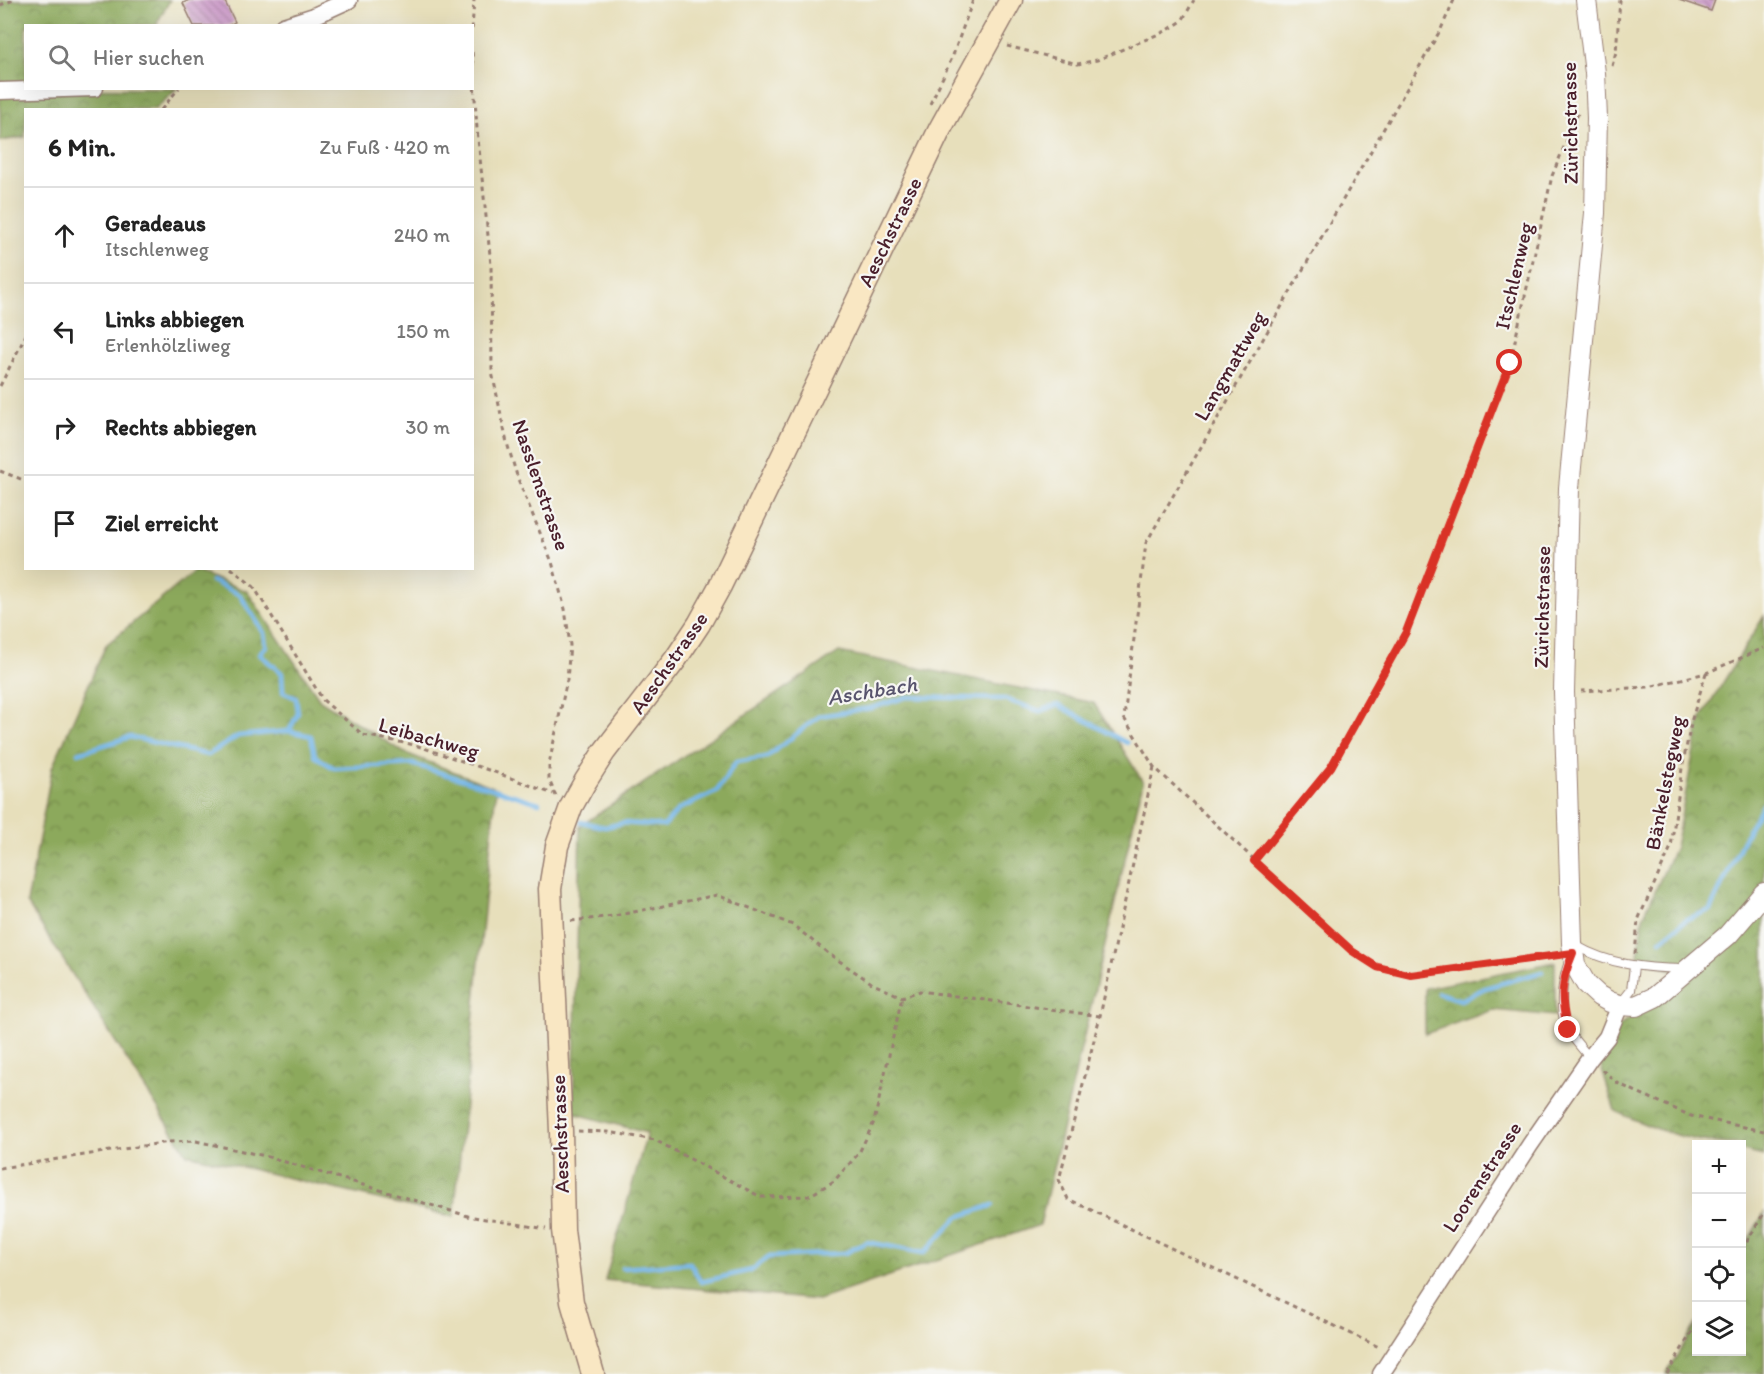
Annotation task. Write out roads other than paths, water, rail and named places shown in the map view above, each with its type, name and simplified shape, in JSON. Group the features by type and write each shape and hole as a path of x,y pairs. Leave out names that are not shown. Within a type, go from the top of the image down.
{"main road":[{"name":"Aeschstrasse","path":"593,1374 579,1333 567,1270 563,1230 550,889 557,846 559,802 604,752 675,660 699,624 720,585 940,129 1011,0"}],"street":[{"path":"289,24 314,16 349,0"},
{"name":"Zürichstrasse","path":"1586,0 1595,73 1597,118 1595,213 1569,488 1564,692 1572,948 1575,965 1586,984 1599,996 1620,1005"},
{"path":"0,91 32,90"},
{"path":"1620,1005 1636,1006 1655,998 1728,935 1764,893"},
{"name":"Loorenstrasse","path":"1381,1374 1530,1145 1607,1037 1620,1005"}],"lane":[{"path":"1590,1058 1568,1030 1562,1004 1564,974 1572,948 1611,962 1634,967 1687,969"},
{"path":"1620,1005 1631,990 1634,967"}],"waterway":[{"name":"Aschbach","path":"212,581 240,595 264,633 266,646 259,654 282,673 283,692 296,698 298,713 289,731"},
{"name":"Aschbach","path":"581,822 605,827 623,823 664,826 679,809 716,792 736,762 767,757 819,716 871,708 907,697 1004,699 1040,711 1058,705 1127,743"},
{"name":"Aschbach","path":"78,753 130,737 208,755 238,736 289,731 311,736 315,756 334,768 412,764 539,803"},
{"name":"Aschbach","path":"1661,940 1687,919 1710,910 1750,826 1764,804"},
{"name":"Aschbach","path":"1438,993 1461,1000 1485,988 1542,972"},
{"path":"622,1268 690,1263 701,1282 752,1270 768,1257 845,1253 867,1242 924,1253 958,1217 993,1205"}]}
